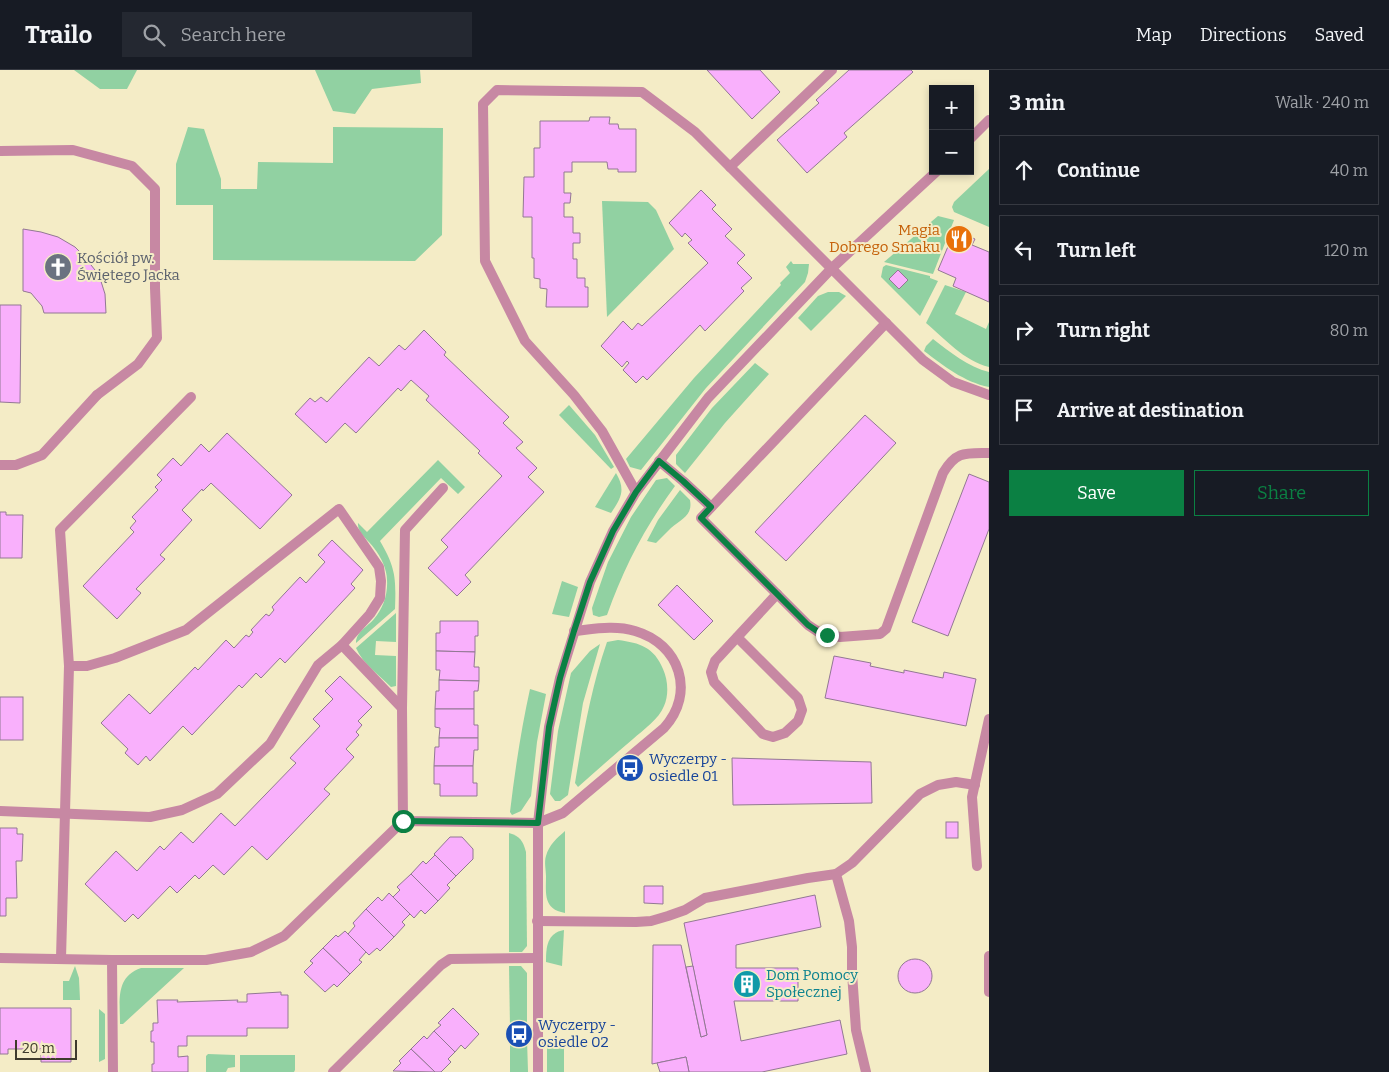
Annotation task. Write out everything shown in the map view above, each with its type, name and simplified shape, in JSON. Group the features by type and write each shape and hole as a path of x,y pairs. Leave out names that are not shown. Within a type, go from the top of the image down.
{"street":[{"path":"730,167 832,70"},
{"path":"636,492 602,431 574,394 525,341 484,261 483,104 497,90 642,92 695,132 923,360 953,382 989,395"},
{"path":"974,135 989,120"},
{"path":"0,151 73,150 132,166 155,189 157,338 138,364 97,395 42,455 16,465 0,465"},
{"path":"538,1072 538,823 549,727 560,678 590,582 613,531 636,492 708,398 832,268 933,175"},
{"path":"886,323 701,518 808,625 820,633 840,637 880,634 886,629 944,473 950,462 959,456 969,453 989,453"},
{"path":"61,958 68,666 60,530 191,397"},
{"path":"659,461 711,507"},
{"path":"403,821 402,708 405,530 443,488"},
{"path":"0,811 150,817 182,810 217,794 270,744 318,665 342,646 370,614 380,598 381,581 379,566 339,509 186,630 115,658 87,666 68,666"},
{"path":"737,636 798,698 802,710 798,722 785,734 773,737 763,734 714,682 711,672 715,660 737,636 778,594"},
{"path":"0,958 206,960 251,952 284,936 403,821 538,823 563,813 664,728 672,720 679,698 680,676 676,664 672,655 654,640 635,631 608,627 574,631"},
{"path":"342,646 402,708"},
{"path":"977,866 972,797 989,718"},
{"path":"537,921 651,921 685,910 705,898 836,874 852,863 920,794 938,785 956,782 975,786"},
{"path":"836,874 850,921 856,1030 866,1072"},
{"path":"989,956 989,992"},
{"path":"333,1072 441,964 450,959 537,958"},
{"path":"112,960 113,1072"}],"green space":[{"path":"74,70 137,70 127,89 100,89"},
{"path":"315,70 420,70 421,83 372,89 355,114 333,111"},
{"path":"188,127 204,129 221,179 221,189 257,189 258,162 333,163 333,127 443,128 442,235 415,261 213,260 213,205 176,205 176,164"},
{"path":"989,169 989,227 954,212 952,207 954,202"},
{"path":"602,201 648,202 656,210 674,249 607,317"},
{"path":"938,216 954,220 933,274 884,262"},
{"path":"791,261 793,264 809,264 805,282 706,388 641,470 630,467 626,459 694,378 781,285 780,283 790,273 786,267"},
{"path":"886,265 930,276 930,278 938,281 920,316 881,277 883,267"},
{"path":"945,285 966,292 955,314 986,329 989,322 989,367 963,355 926,323"},
{"path":"828,292 839,292 846,296 811,331 798,318 818,296"},
{"path":"933,339 967,363 989,372 989,387 963,377 924,351"},
{"path":"755,363 769,374 725,423 685,473 676,464 676,455 712,408"},
{"path":"569,405 595,435 614,467 611,469 559,415"},
{"path":"438,460 465,487 458,494 441,478 380,541 394,574 395,609 356,643 360,633 380,611 386,596 387,585 387,576 383,563 372,545 359,530 358,523 367,532"},
{"path":"616,473 621,484 621,494 611,513 595,507"},
{"path":"667,478 675,486 636,548 607,615 599,617 593,615 592,608 608,562 631,517 656,480"},
{"path":"680,490 690,500 688,514 656,543 647,541 658,520"},
{"path":"562,581 578,587 569,617 552,614"},
{"path":"396,613 396,642 376,641 375,655 396,656 396,686 391,687 367,664 356,648"},
{"path":"618,640 645,647 655,656 666,678 666,702 662,711 650,724 578,787 575,783 584,729 596,677 607,642"},
{"path":"600,644 583,703 568,795 560,801 555,801 550,794 558,731 571,673 590,651"},
{"path":"530,689 546,694 537,742 531,796 521,811 512,815 510,812 516,765"},
{"path":"565,831 565,913 553,908 547,900 545,863 549,848"},
{"path":"509,833 520,840 526,852 527,946 522,952 509,952"},
{"path":"564,930 562,966 546,962 547,946 551,937"},
{"path":"75,966 79,978 80,1000 63,1000 63,981 69,981"},
{"path":"509,966 521,966 527,973 527,1027 510,1027"},
{"path":"141,968 184,968 123,1024 120,1024 120,999 123,984 127,977"},
{"path":"99,1009 105,1014 105,1059 99,1062"},
{"path":"510,1039 527,1039 528,1072 510,1072"},
{"path":"547,1043 564,1043 564,1072 547,1072"},
{"path":"208,1054 235,1055 235,1067 228,1068 226,1072 206,1072 206,1056"},
{"path":"240,1055 295,1055 295,1070 294,1072 240,1072"}],"building":[{"path":"707,70 760,70 780,92 752,119"},
{"path":"849,70 911,70 913,72 844,133 847,137 807,173 777,140 819,103 816,100"},
{"path":"590,117 610,117 609,124 618,124 619,129 636,129 636,172 618,172 618,169 608,169 607,162 572,162 572,172 564,172 564,193 571,193 570,203 564,203 564,217 573,217 573,233 580,233 580,243 573,243 573,259 577,259 577,278 585,278 585,287 588,287 588,307 546,307 547,289 540,288 540,279 534,278 532,217 523,217 524,177 534,177 534,148 540,148 540,121 589,121"},
{"path":"701,190 716,205 712,209 732,229 725,236 745,255 737,263 752,278 741,288 744,291 705,331 700,325 647,380 643,376 636,383 623,370 629,363 627,361 622,367 601,346 623,321 632,330 638,323 642,326 708,263 688,243 692,240 685,233 682,237 669,223"},
{"name":"Kościół pw. Świętego Jacka","path":"23,229 58,237 75,247 83,255 99,275 105,294 106,313 44,313 42,306 31,293 23,291"},
{"path":"955,230 975,239 972,245 989,252 989,302 953,286 956,278 938,270"},
{"path":"898,270 908,280 899,289 889,279"},
{"path":"0,305 21,305 20,403 0,402"},
{"path":"424,330 446,352 444,355 509,417 503,423 523,442 516,448 537,468 528,477 544,492 465,575 471,582 457,596 428,568 448,547 441,540 502,476 478,453 480,451 426,400 429,396 411,380 401,391 398,388 356,433 345,423 326,443 295,414 310,398 315,402 321,397 327,402 369,357 379,366 399,345 405,350"},
{"path":"865,415 896,443 786,561 755,532"},
{"path":"227,433 292,495 260,529 211,483 203,491 202,489 182,510 192,520 160,555 165,559 136,589 141,593 117,619 83,586 134,532 130,528 136,521 132,517 158,490 155,487 162,480 157,475 173,458 181,466 201,444 209,452"},
{"path":"969,474 989,482 989,529 948,636 912,622"},
{"path":"0,512 6,512 6,515 23,515 22,558 0,558"},
{"path":"332,540 363,570 351,584 355,588 285,663 280,658 261,678 256,673 242,688 239,685 192,735 183,726 150,761 146,756 138,765 125,753 128,749 101,723 129,694 150,714 195,667 198,670 226,640 234,648 246,635 249,637 253,632 251,630 266,614 269,616 274,610 272,607 300,577 306,583 325,562 318,555"},
{"path":"677,585 713,621 694,640 658,605"},
{"path":"440,621 478,621 478,636 475,636 475,652 436,651 436,633 440,633"},
{"path":"436,651 475,652 474,667 479,667 479,681 439,680 440,670 436,670"},
{"path":"834,656 871,663 870,666 904,673 904,670 943,678 944,672 976,679 966,726 825,698"},
{"path":"340,676 372,707 358,721 362,725 356,732 359,735 346,749 354,757 324,789 330,794 267,860 252,846 224,875 213,865 199,879 195,875 177,893 170,886 138,919 133,914 125,922 85,884 116,851 137,871 160,846 164,850 181,832 193,843 221,813 235,826 296,763 290,758 320,726 313,719 333,699 325,691"},
{"path":"439,680 479,681 478,691 474,691 474,709 435,709 436,691 439,691"},
{"path":"0,697 23,697 23,740 0,740"},
{"path":"435,709 474,709 474,725 478,725 478,738 439,738 440,728 435,727"},
{"path":"439,738 478,738 478,750 474,750 473,766 434,766 435,747 439,747"},
{"path":"732,758 871,762 872,803 733,805"},
{"path":"434,766 473,766 473,783 477,783 477,796 440,796 440,784 434,784"},
{"path":"946,822 958,822 958,838 946,838"},
{"path":"0,828 17,828 17,834 23,834 22,861 16,861 17,898 6,898 6,916 0,916"},
{"path":"450,837 462,837 473,849 473,859 456,876 434,854"},
{"path":"435,855 456,876 447,885 450,888 438,901 411,874 423,861 426,864"},
{"path":"411,874 438,901 425,914 421,910 414,918 393,897 400,890 397,887"},
{"path":"644,886 663,886 663,904 644,903"},
{"path":"389,893 410,914 402,922 405,925 394,937 366,909 378,897 382,901"},
{"name":"Dom Pomocy Społecznej","path":"815,895 821,927 736,945 736,968 798,968 798,1001 734,1001 741,1041 840,1020 847,1054 762,1072 689,1072 686,1057 652,1064 653,945 681,945 701,1037 707,1035 684,923"},
{"path":"366,909 394,937 380,951 377,948 369,955 348,934 355,926 353,923"},
{"path":"345,931 366,952 359,960 362,962 350,974 323,948 336,935 338,937"},
{"path":"323,948 350,974 337,987 334,984 325,992 304,972 313,963 310,961"},
{"path":"915,959 922,960 927,964 931,969 931,983 927,988 922,992 915,993 908,992 903,988 899,983 898,976 899,969 903,964 908,960"},
{"path":"693,966 707,1035 701,1037 686,967"},
{"path":"281,992 281,995 288,995 288,1028 247,1028 247,1036 187,1036 187,1046 178,1046 178,1057 188,1056 188,1072 152,1072 154,1042 151,1042 151,1031 153,1031 153,1023 158,1023 157,1000 178,1000 177,1002 238,1000 237,1002 247,1002 247,994"},
{"path":"0,1008 71,1008 71,1062 41,1062 41,1049 8,1049 8,1054 0,1054"},
{"path":"453,1008 479,1034 465,1049 461,1045 455,1052 434,1031 441,1025 438,1023"},
{"path":"434,1031 455,1052 448,1059 451,1062 441,1072 435,1072 411,1049 424,1036 427,1039"},
{"path":"411,1049 435,1072 393,1071 401,1063 399,1061"},
{"path":"686,1057 689,1072 660,1072 657,1063"}],"place":[{"name":"Magia Dobrego Smaku","path":"959,239"},
{"name":"Kościół pw. Świętego Jacka","path":"58,267"},
{"name":"Wyczerpy - osiedle 01","path":"630,768"},
{"name":"Dom Pomocy Społecznej","path":"747,984"},
{"name":"Wyczerpy - osiedle 02","path":"519,1034"}],"route":[{"path":"403,821 538,823 549,727 560,678 590,582 613,531 636,492 659,461 711,507 701,518 808,625 827,635"}]}
